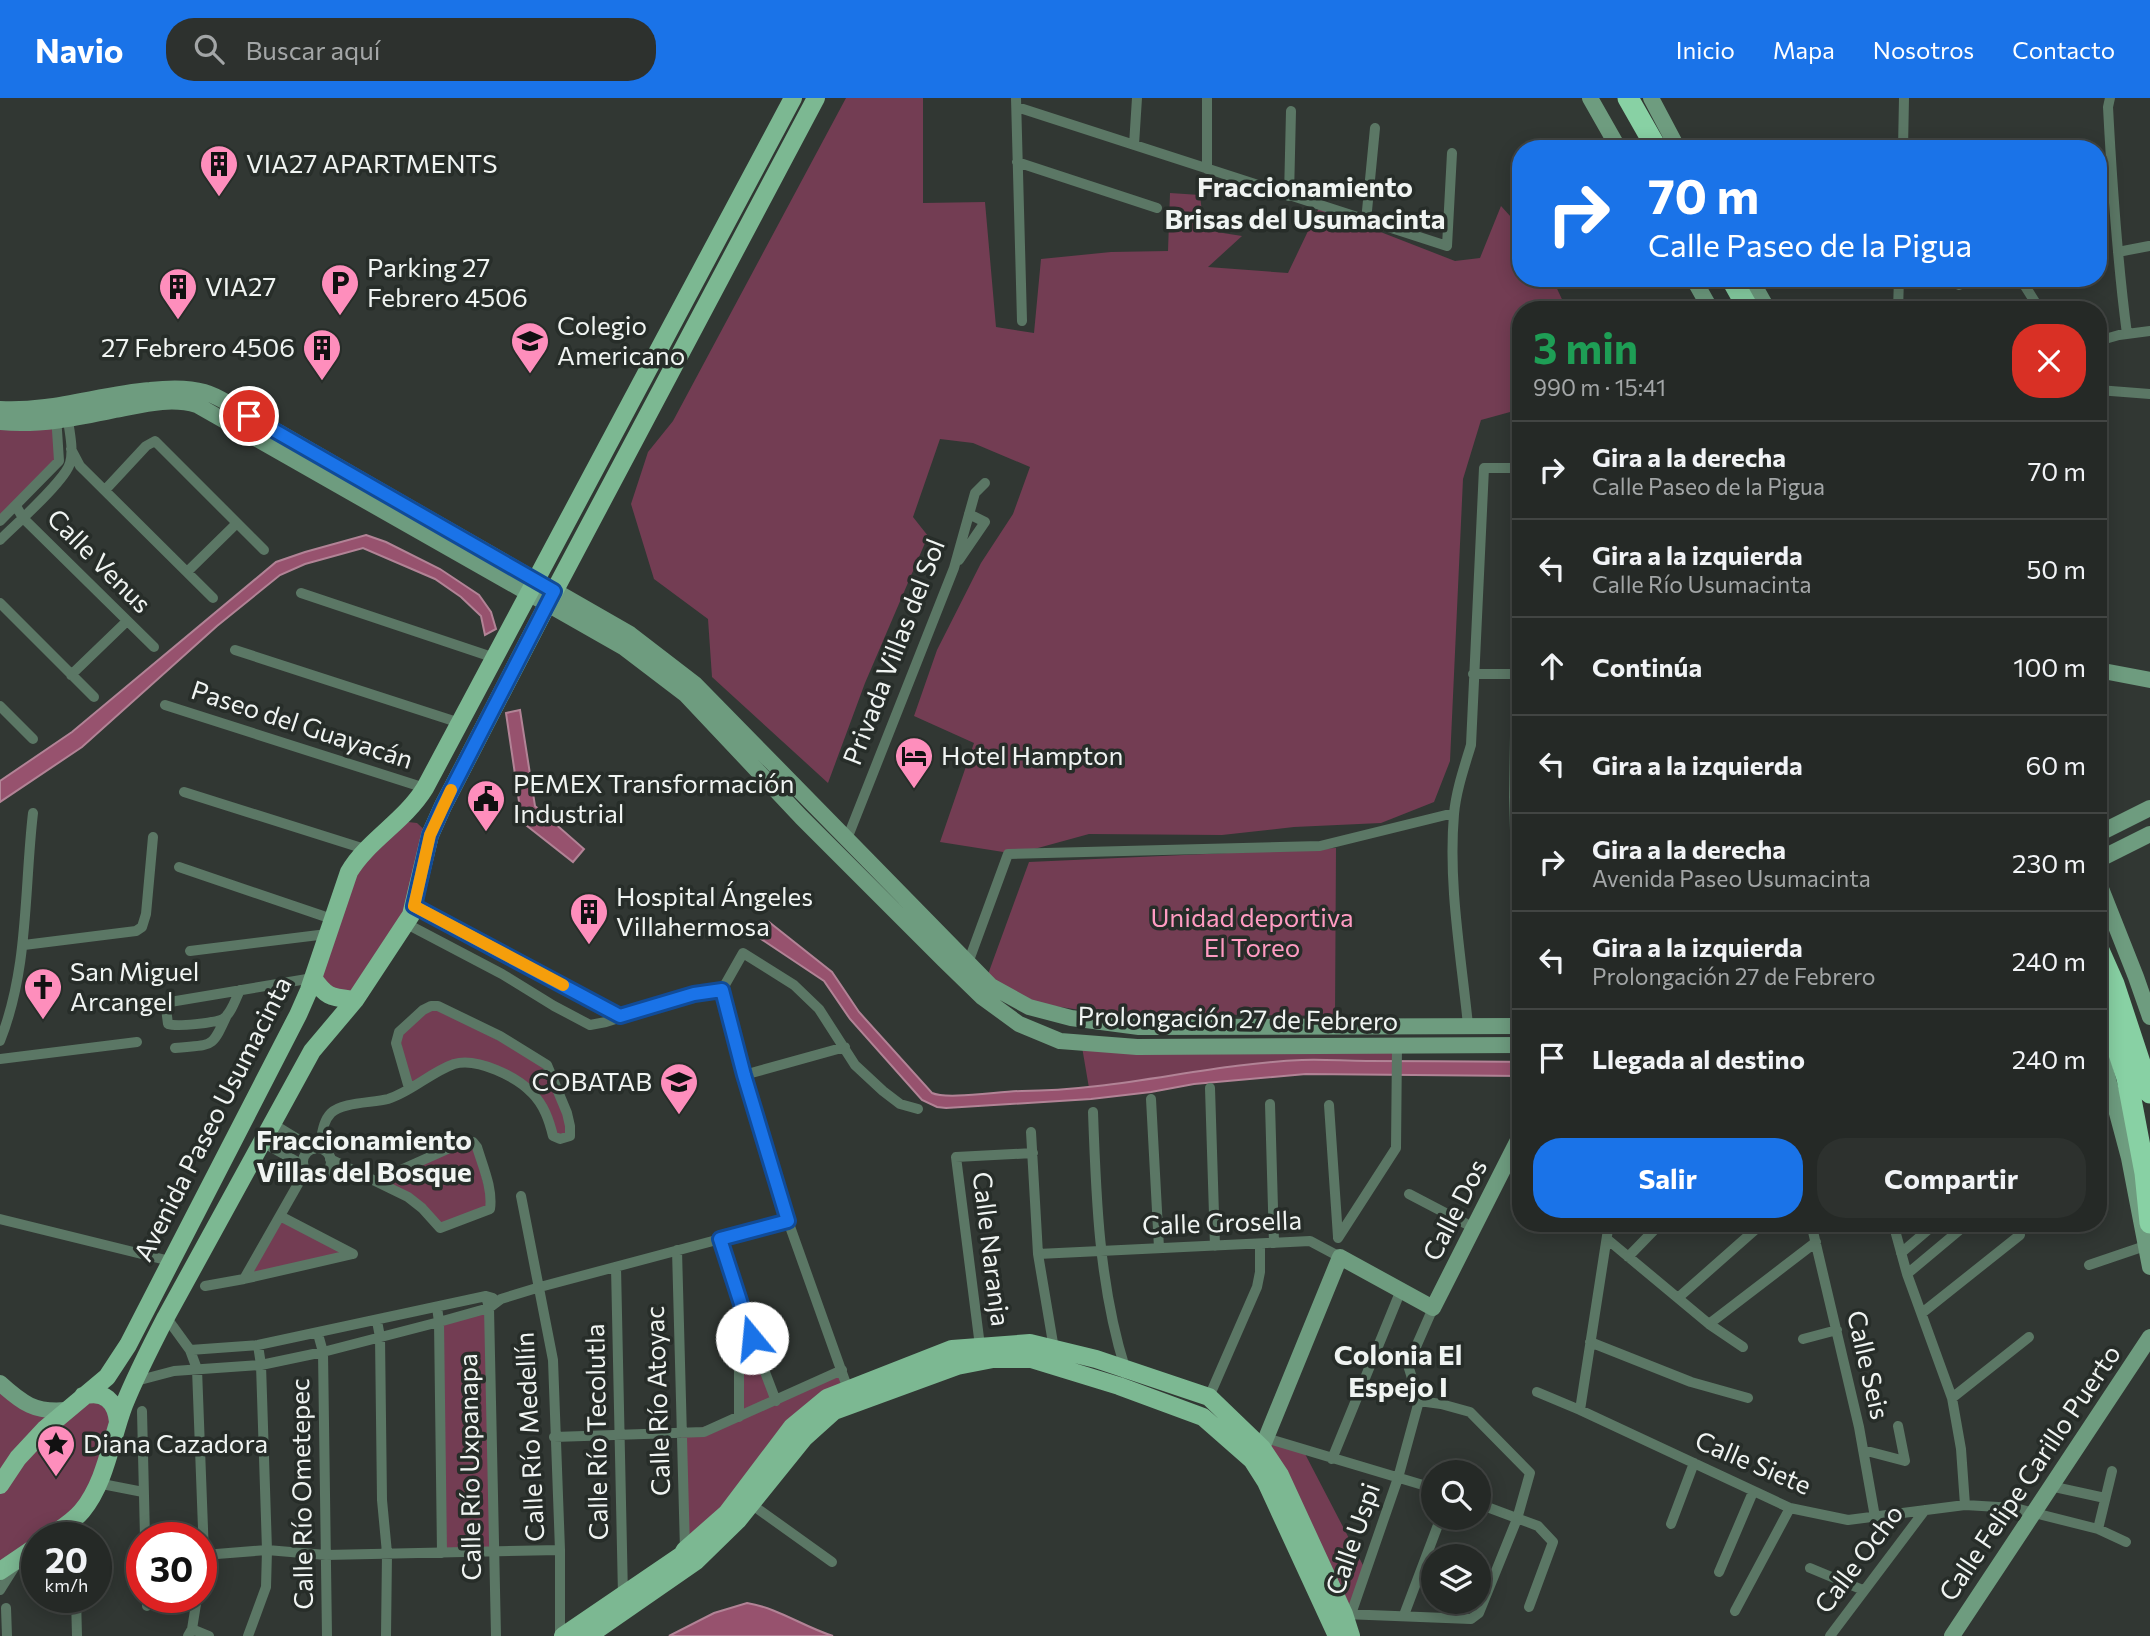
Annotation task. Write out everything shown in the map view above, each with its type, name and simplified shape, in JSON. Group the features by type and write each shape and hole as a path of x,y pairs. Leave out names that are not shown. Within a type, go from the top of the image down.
{"highway":[{"path":"1612,98 1636,140"},
{"path":"1628,98 1652,140"},
{"path":"2107,970 2150,1093"},
{"path":"2107,1018 2127,1079 2145,1173 2150,1223"}],"main road":[{"name":"Avenida Paseo Usumacinta","path":"0,1485 25,1450 63,1412 105,1380 115,1367 292,1028 313,978 349,872 415,805 425,788 793,98"},
{"name":"Avenida Paseo Usumacinta","path":"70,1522 81,1511 97,1483 118,1422 166,1317 312,1051 355,1000 414,906 430,835 443,806 816,98"},
{"path":"1590,98 1614,140"},
{"path":"1651,98 1673,140"},
{"name":"Prolongación 27 de Febrero","path":"0,422 61,412 140,390 183,388 205,392 233,406 533,588 630,634 695,684 991,986 1029,1007 1084,1020 1139,1027 1512,1026"},
{"name":"Prolongación 27 de Febrero","path":"0,408 61,412"},
{"name":"Prolongación 27 de Febrero","path":"551,598 686,695 944,960 982,997 1019,1024 1060,1041 1137,1047 1512,1045"},
{"path":"2107,672 2150,680"},
{"path":"2107,830 2150,808"},
{"path":"393,826 403,822 417,823 430,835"},
{"path":"2107,856 2150,834"},
{"path":"2107,904 2150,1017"},
{"path":"313,978 319,989 326,994 355,1000"},
{"path":"2107,1076 2129,1158 2150,1267"},
{"name":"Calle Dos","path":"1433,1308 1512,1152"},
{"path":"1336,1255 1260,1449 1266,1482 1337,1636"},
{"name":"Calle Grosella","path":"1336,1255 1433,1308"},
{"name":"Calle Felipe Carillo Puerto","path":"1952,1636 2150,1337"},
{"path":"588,1636 696,1561 738,1520 804,1438 850,1396 952,1349 1030,1343 1125,1368 1209,1397 1260,1449 1280,1475 1348,1614 1351,1636"},
{"path":"562,1636 682,1555 727,1513 792,1427 827,1398 850,1396 957,1366 993,1359 1031,1359 1119,1386 1203,1417 1260,1449"},
{"path":"0,1383 19,1401 44,1410 63,1412"},
{"path":"83,1397 95,1394 108,1398 116,1408 118,1422"},
{"path":"0,1571 21,1557"}],"street":[{"path":"1135,145 1137,98"},
{"path":"1207,98 1207,169"},
{"path":"1903,140 1904,98"},
{"path":"2110,98 2108,107 2118,252 2127,334"},
{"path":"1022,321 1016,102 1135,145 1447,246 1452,153"},
{"path":"1289,195 1291,111"},
{"path":"1366,221 1375,128"},
{"path":"1017,162 1157,208"},
{"path":"2118,252 2149,246"},
{"path":"2107,339 2150,331"},
{"path":"2107,391 2150,394"},
{"path":"61,412 76,464"},
{"path":"0,521 55,465 60,455 61,412"},
{"path":"106,489 146,446 155,441 264,550"},
{"path":"60,455 64,460 76,464 106,489 213,598"},
{"path":"0,541 76,464"},
{"path":"1468,1025 1453,875 1454,813 1471,745 1483,468 1512,468"},
{"name":"Privada Villas del Sol","path":"847,839 954,568 975,493 985,483"},
{"name":"Calle Venus","path":"16,506 23,518 154,647"},
{"path":"954,568 985,522 969,514"},
{"path":"187,572 237,523"},
{"path":"301,593 495,658"},
{"path":"0,603 94,697"},
{"path":"71,675 127,621"},
{"path":"234,650 460,723"},
{"path":"1473,674 1512,674"},
{"name":"Paseo del Guayacán","path":"164,705 425,788"},
{"path":"0,706 33,739"},
{"path":"0,724 12,718"},
{"path":"184,792 368,850"},
{"path":"0,1041 18,978 23,945 33,813"},
{"path":"968,963 1008,854 1320,846 1454,813"},
{"path":"23,945 142,927 146,914 153,837"},
{"path":"179,867 330,927"},
{"path":"414,906 620,1016"},
{"path":"405,923 502,974 590,1025 694,994 722,990"},
{"path":"190,951 330,927"},
{"path":"850,1396 788,1221 744,1075 722,990 743,953 794,985 820,1009 855,1065 900,1104 918,1109"},
{"path":"228,1015 221,1020 172,1026 167,1022 166,1008 170,1002 313,978"},
{"path":"175,1048 212,1043 240,990"},
{"path":"244,1279 305,1168 305,1155 317,1148 324,1122 340,1107 389,1098 409,1088 438,1071 457,1063 469,1062 509,1076 532,1092 545,1111 553,1136 560,1139 570,1136 567,1113 547,1065 500,1036 438,1006 423,1010 399,1032 396,1043 409,1088"},
{"path":"0,1059 137,1042"},
{"path":"1338,1238 1396,1148 1397,1046"},
{"path":"744,1075 845,1047"},
{"path":"1210,1088 1215,1246"},
{"path":"1151,1099 1159,1248"},
{"path":"1270,1104 1274,1243"},
{"path":"1329,1105 1338,1238 1336,1255"},
{"path":"1093,1112 1101,1251 1116,1339 1125,1368"},
{"path":"262,1142 315,1176 325,1174 331,1164 324,1150 273,1124"},
{"path":"1031,1132 1038,1254 1054,1349"},
{"path":"330,1159 408,1197 440,1228 490,1209 492,1200 477,1147 473,1142 461,1143 376,1181"},
{"name":"Calle Naranja","path":"980,1346 956,1157 1033,1153"},
{"path":"1409,1194 1474,1228"},
{"name":"Calle Río Medellín","path":"521,1196 553,1360 562,1636"},
{"path":"205,1286 353,1254 280,1216"},
{"path":"0,1219 170,1261"},
{"path":"190,1350 258,1345 437,1307 488,1302 788,1221"},
{"path":"1580,1410 1607,1232"},
{"path":"1628,1257 1652,1232"},
{"path":"1679,1297 1746,1232"},
{"name":"Calle Seis","path":"1813,1232 1863,1450 1875,1517"},
{"path":"1895,1232 1907,1275 1952,1398 1961,1450 1965,1505"},
{"path":"1900,1252 1925,1232"},
{"path":"1907,1275 1957,1232"},
{"path":"1922,1313 2021,1235"},
{"path":"720,1239 752,1338 776,1401"},
{"path":"1606,1239 1709,1324 1743,1347"},
{"name":"Calle Grosella","path":"1038,1254 1310,1241 1336,1255"},
{"path":"1709,1324 1816,1242"},
{"path":"1209,1397 1257,1287 1260,1244"},
{"path":"2089,1265 2145,1246"},
{"name":"Calle Río Atoyac","path":"677,1250 685,1550"},
{"name":"Calle Río Tecolutla","path":"615,1267 623,1596"},
{"path":"1332,1459 1401,1290"},
{"path":"739,1297 739,1417"},
{"path":"136,1381 174,1371 261,1364 323,1352 439,1322 488,1302"},
{"name":"Calle Río Uxpanapa","path":"488,1302 496,1636"},
{"path":"437,1307 442,1553"},
{"path":"1348,1614 1471,1619 1479,1613 1517,1519 1530,1473 1470,1412 1419,1401 1408,1365 1433,1308"},
{"path":"166,1317 190,1350 197,1369 203,1522"},
{"path":"376,1321 380,1337 382,1500 387,1553 386,1636"},
{"path":"1803,1339 1837,1330"},
{"name":"Calle Río Ometepec","path":"318,1334 323,1352 327,1636"},
{"path":"1952,1398 2029,1337"},
{"path":"1590,1342 1691,1382 1748,1398"},
{"path":"247,1636 266,1587 261,1364 258,1345"},
{"path":"554,1437 704,1432 842,1370"},
{"name":"Calle Siete","path":"1537,1392 1790,1508 1842,1520 1965,1505 2015,1508 2098,1529 2126,1542"},
{"name":"Calle Uspi","path":"1348,1614 1398,1478 1419,1401"},
{"path":"142,1410 144,1522"},
{"path":"1863,1450 1905,1461 1898,1426"},
{"path":"1260,1449 1332,1459 1421,1485"},
{"path":"1671,1524 1694,1463"},
{"path":"2098,1529 2112,1471"},
{"path":"97,1483 143,1492"},
{"path":"2050,1486 2105,1498"},
{"path":"1719,1572 1753,1492"},
{"path":"751,1504 832,1562"},
{"path":"1735,1611 1790,1508"},
{"path":"1491,1509 1538,1527 1553,1542 1529,1607"},
{"name":"Calle Ocho","path":"1830,1636 1925,1510"},
{"path":"1404,1615 1436,1530"},
{"path":"217,1554 267,1550 326,1555 560,1550"},
{"path":"0,1590 21,1557"},
{"path":"1810,1568 1863,1590"},
{"path":"6,1608 7,1636"},
{"path":"76,1613 77,1636"},
{"path":"194,1613 190,1633 209,1636"}],"green space":[{"path":"846,98 923,98 923,203 985,202 996,327 1034,333 1041,259 1111,252 1168,251 1170,193 1200,195 1204,230 1242,236 1208,267 1288,273 1319,208 1455,261 1480,258 1501,206 1512,218 1512,287 1556,287 1563,301 1512,301 1512,411 1481,420 1463,479 1450,761 1434,802 1381,823 1294,827 1222,835 1089,834 1016,854 940,842 974,743 914,716 937,650 981,563 1013,514 1030,467 973,443 940,439 913,517 928,536 865,683 828,783 712,677 708,619 654,579 631,504 648,452 673,421"},
{"path":"56,420 60,458 0,522 0,422"},
{"path":"408,822 417,823 430,835 414,906 355,1000 342,998 315,973 348,876"},
{"name":"Unidad deportiva El Toreo","path":"1336,848 1335,1016 1101,1013 1033,1003 987,977 1029,862"},
{"path":"431,1006 547,1065 570,1127 560,1139 532,1092 469,1062 409,1088 399,1032"},
{"path":"1397,1046 1397,1061 1325,1059 1274,1062 1089,1088 1082,1047"},
{"path":"473,1142 490,1209 440,1228 422,1208 376,1181"},
{"path":"280,1216 353,1254 244,1279"},
{"path":"739,1297 775,1401 842,1370 848,1389 685,1550 681,1433 739,1417"},
{"path":"489,1308 494,1553 442,1553 439,1322"},
{"path":"0,1383 44,1410 83,1397 116,1412 85,1506 64,1522 21,1522 21,1555 0,1571"},
{"path":"1266,1438 1303,1450 1366,1571 1351,1614"}],"shaded area":[{"path":"366,535 440,569 479,595 491,612 496,629 485,635 481,616 461,597 435,579 363,548 305,564 280,575 217,626 82,747 0,802 0,781 72,732 276,562"},
{"path":"520,710 535,806 584,849 573,862 522,822 506,713"},
{"path":"769,922 832,972 859,1012 932,1093 939,1095 1092,1087 1267,1062 1302,1060 1512,1062 1512,1076 1306,1074 1194,1084 1091,1099 937,1107 922,1100 850,1019 824,981 761,939"},
{"path":"747,1603 769,1609 833,1636 669,1636 714,1613"}],"slow traffic":[{"path":"451,790 430,835 414,906 563,985"}],"place":[{"name":"VIA27 APARTMENTS","path":"219,198"},
{"name":"Parking 27 Febrero 4506","path":"340,317"},
{"name":"VIA27","path":"178,321"},
{"name":"Colegio Americano","path":"530,375"},
{"name":"27 Febrero 4506","path":"322,382"},
{"name":"Hotel Hampton","path":"914,790"},
{"name":"PEMEX Transformación Industrial","path":"486,833"},
{"name":"Hospital Ángeles Villahermosa","path":"589,946"},
{"name":"San Miguel Arcangel","path":"43,1021"},
{"name":"COBATAB","path":"679,1116"},
{"name":"Diana Cazadora","path":"56,1478"}],"district":[{"name":"Fraccionamiento Brisas del Usumacinta","path":"1305,203"},
{"name":"Fraccionamiento Villas del Bosque","path":"364,1156"},
{"name":"Colonia El Espejo I","path":"1398,1371"}],"route":[{"path":"249,416 554,591 430,835 414,906 620,1016 694,994 722,990 744,1075 788,1221 720,1239 752,1338"}]}
